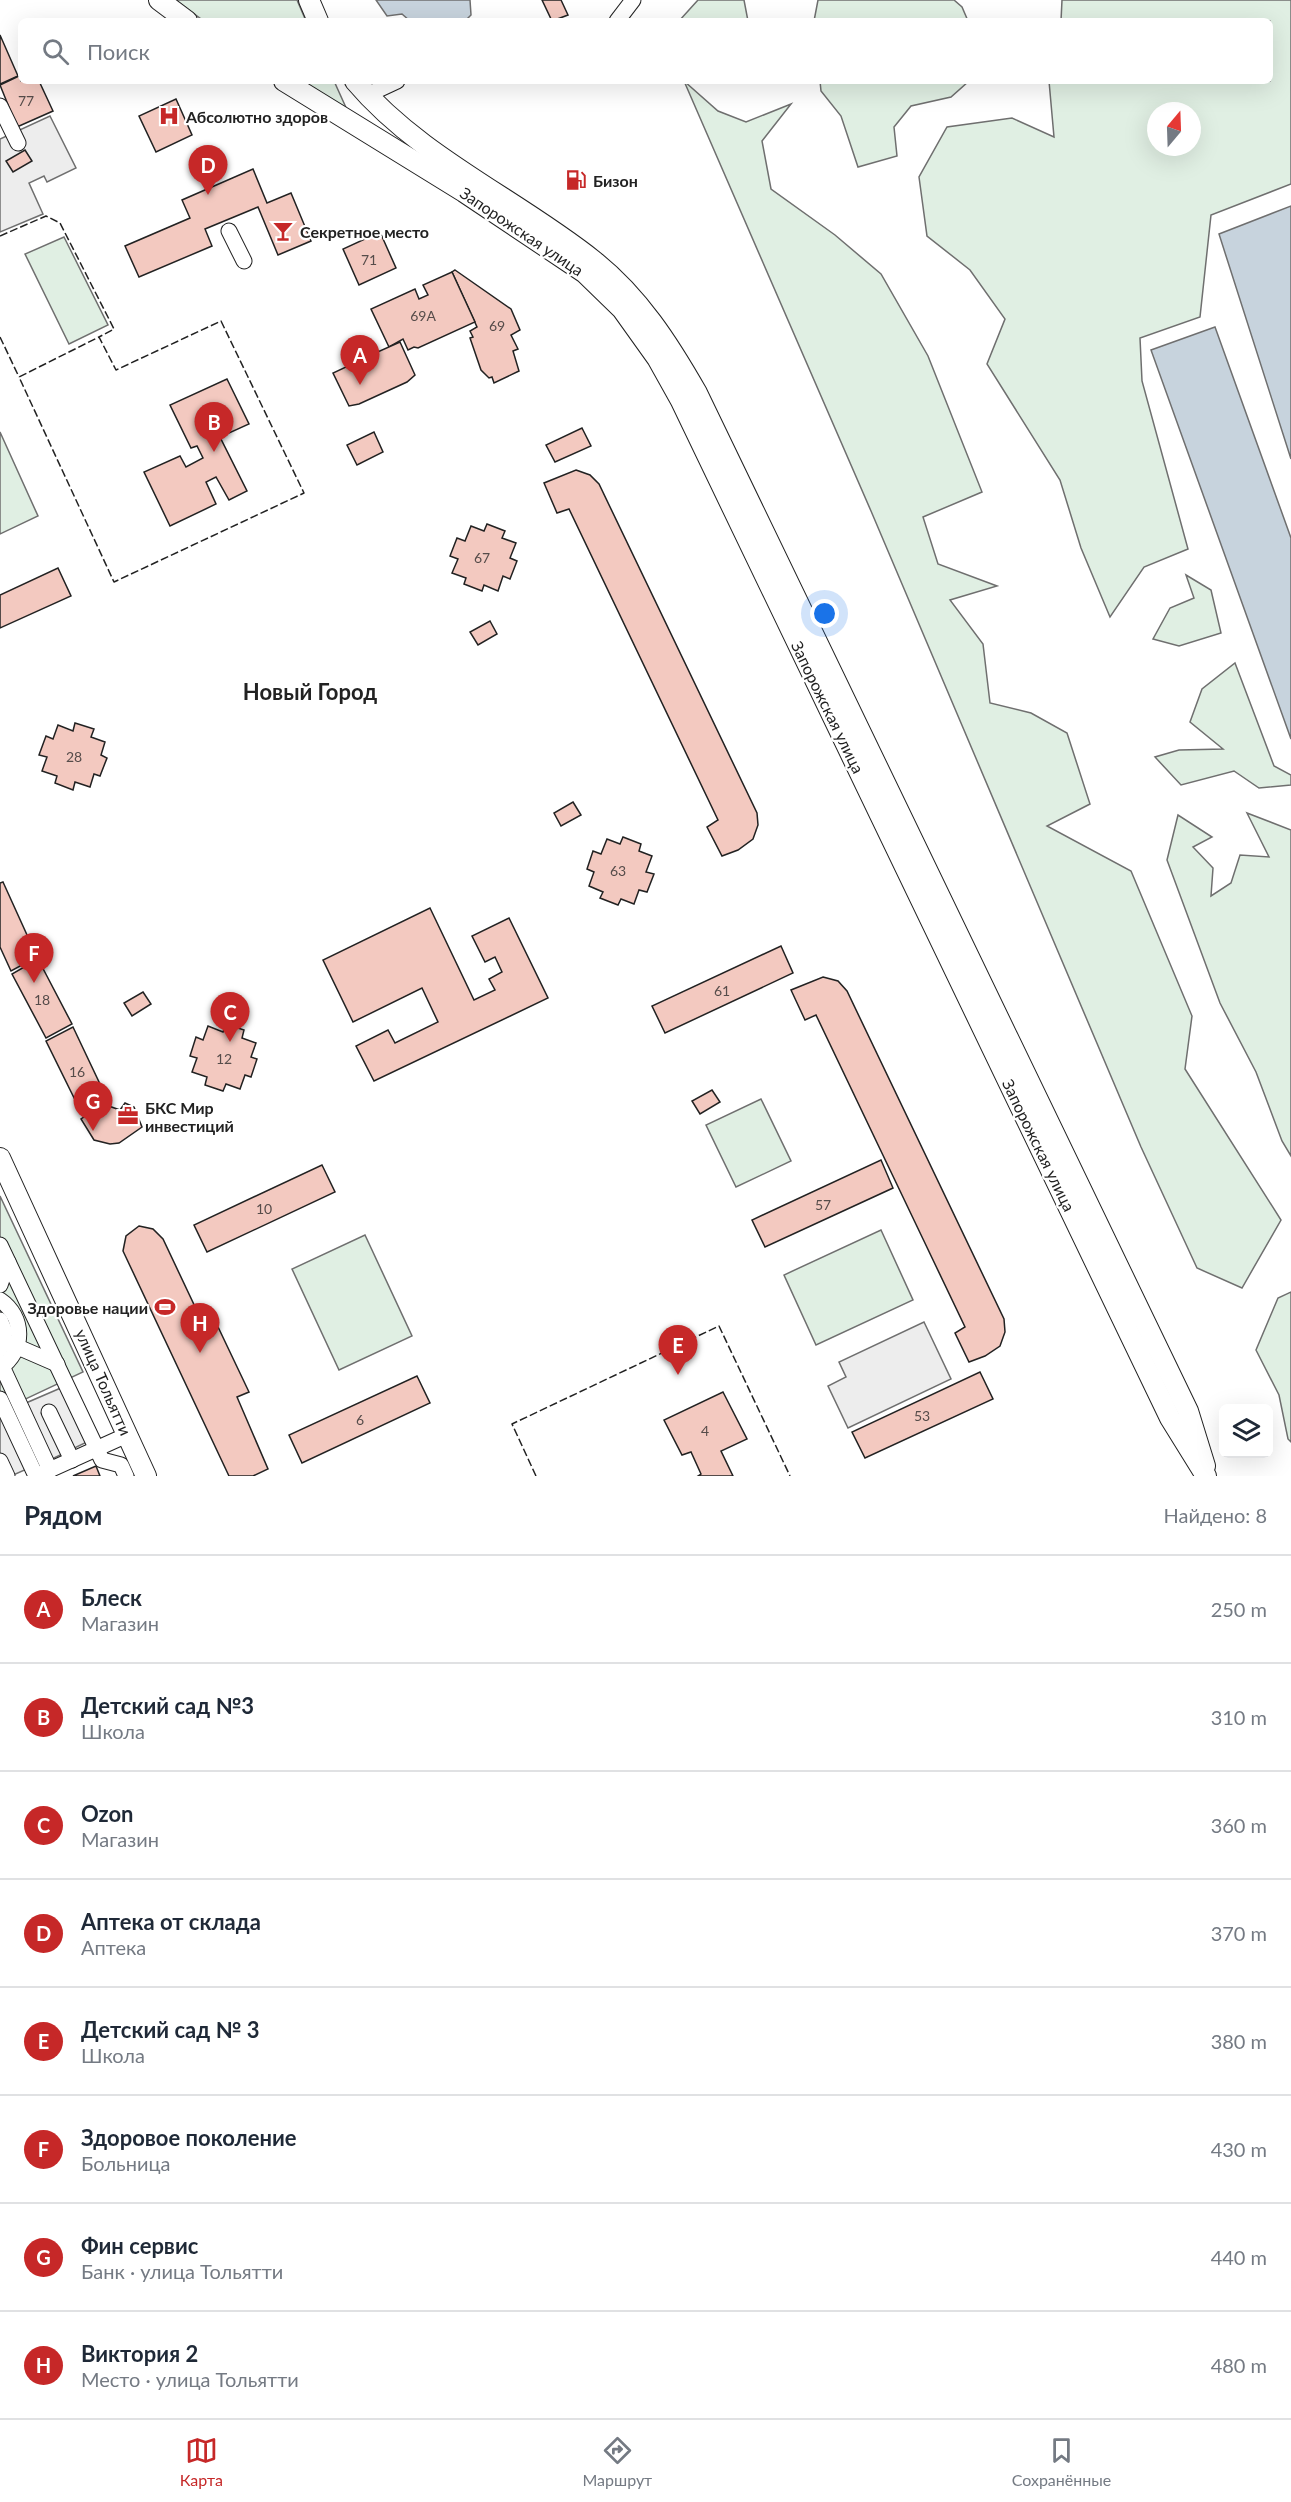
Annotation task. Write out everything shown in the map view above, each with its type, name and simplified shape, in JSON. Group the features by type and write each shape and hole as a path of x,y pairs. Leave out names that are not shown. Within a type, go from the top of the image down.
{"main road":[{"path":"159,0 183,18"},
{"path":"309,0 317,18"},
{"name":"Запорожская улица","path":"289,84 464,192 585,273 622,309 657,358 681,401 1170,1418 1207,1476"},
{"name":"Запорожская улица","path":"361,88 402,126 474,179 594,261 634,298 671,347 697,393 1178,1390 1195,1428 1207,1476"},
{"name":"улица Тольятти","path":"0,1158 146,1476"}],"street":[{"path":"619,18 633,0"},
{"path":"361,88 382,84"},
{"path":"0,106 18,143"},
{"path":"229,231 244,261"},
{"path":"0,1246 102,1460 121,1465 126,1476"},
{"path":"0,1285 8,1262"},
{"path":"0,1300 8,1305 6,1320"},
{"path":"6,1320 32,1311"},
{"path":"6,1320 20,1332 7,1346 1,1366 41,1474"},
{"path":"7,1346 57,1364"},
{"path":"0,1399 41,1474"},
{"path":"50,1412 72,1460"},
{"path":"41,1474 128,1435"},
{"path":"0,1461 7,1476"}],"green space":[{"path":"175,0 297,0 305,18 200,18"},
{"path":"698,0 744,0 747,18 682,18"},
{"path":"818,0 954,0 962,7 967,18 815,18"},
{"path":"1062,0 1291,0 1291,184 1211,215 1200,317 1140,338 1142,381 1188,549 1144,567 1110,617 1081,548 1060,480 987,364 1005,319 970,270 927,236 919,177 947,127 1012,118 1054,137 1049,84 1273,84 1273,18 1061,18"},
{"path":"304,84 335,84 348,112"},
{"path":"685,84 718,111 746,122 791,104 762,141 771,189 835,235 881,274 928,356 982,492 923,517 938,564 997,586 950,600 983,644 990,703 1031,713 1067,733 1090,804 1047,826 1131,871 1192,1016 1185,1069 1281,1220 1242,1288 1197,1268 1141,1147 871,511"},
{"path":"820,84 966,84 951,97 911,106 894,127 897,156 858,167 841,116 821,91"},
{"path":"64,237 108,325 69,344 25,254"},
{"path":"0,432 38,516 0,534"},
{"path":"1186,575 1211,590 1221,633 1179,646 1153,639 1170,608 1194,598"},
{"path":"1235,663 1274,766 1291,775 1291,785 1259,788 1234,771 1181,785 1155,757 1179,750 1223,749 1190,722 1202,689"},
{"path":"1247,813 1291,830 1291,1156 1282,1141 1256,1072 1220,1003 1167,860 1178,815 1212,837 1193,847 1213,868 1211,896 1231,883 1240,855 1269,857"},
{"path":"761,1099 791,1161 736,1187 706,1125"},
{"path":"0,1196 83,1372 0,1411"},
{"path":"881,1230 913,1300 816,1345 784,1275"},
{"path":"365,1235 412,1336 339,1370 292,1269"},
{"path":"1291,1292 1291,1442 1288,1439 1279,1395 1256,1350 1278,1298"}],"shaded area":[{"path":"376,0 470,0 471,15 468,18 407,18 402,14 387,16"},
{"path":"50,116 76,168 47,182 44,176 29,183 43,214 0,232 0,139"},
{"path":"1291,206 1291,459 1219,234"},
{"path":"1215,327 1291,538 1291,739 1151,350"},
{"path":"924,1322 951,1379 848,1428 828,1386 846,1377 839,1362"},
{"path":"63,1387 89,1441 52,1459 26,1403"},
{"path":"0,1414 27,1469 11,1476 0,1476"}],"building":[{"path":"542,0 561,0 568,15 551,18"},
{"path":"0,35 18,76 0,84"},
{"path":"18,76 18,84 40,84 53,111 17,127 0,85"},
{"path":"176,99 192,135 156,152 139,116"},
{"path":"25,150 32,161 13,172 6,161"},
{"path":"253,169 267,203 291,193 311,241 278,255 258,207 205,229 212,246 139,277 125,246 190,218 182,200"},
{"path":"380,232 396,268 359,285 343,249"},
{"path":"455,270 511,309 520,330 511,335 518,349 513,351 519,371 494,383 492,377 489,378 481,370 470,338 473,337 470,331 477,327 452,272"},
{"path":"452,272 475,322 418,348 408,350 403,339 389,347 371,309 415,289 419,299 428,295 423,285"},
{"path":"400,342 415,375 407,382 359,404 349,406 333,373 361,360 359,356 370,351 371,355"},
{"path":"227,379 249,424 220,437 247,491 229,500 216,477 206,482 216,504 170,526 144,472 180,456 186,467 203,458 197,446 191,448 170,405"},
{"path":"582,428 591,446 555,462 546,445"},
{"path":"374,432 383,452 357,465 347,445"},
{"path":"576,470 590,475 599,484 757,813 758,825 753,839 738,850 722,856 707,827 718,820 569,509 557,513 544,483"},
{"path":"487,524 505,531 502,538 516,543 510,558 517,561 510,579 503,576 498,591 484,585 482,591 464,584 466,578 452,573 458,559 450,556 457,538 465,541 471,526 484,531"},
{"path":"58,568 71,596 0,628 0,595"},
{"path":"490,621 497,634 478,645 470,632"},
{"path":"75,723 94,729 91,737 105,742 101,755 107,758 100,776 94,774 90,787 75,782 73,790 55,783 57,776 42,771 47,757 39,755 46,736 53,739 58,725 73,731"},
{"path":"573,802 581,815 561,826 554,813"},
{"path":"623,837 641,844 639,851 652,856 646,872 654,874 647,892 639,890 634,904 621,899 618,905 600,898 603,892 589,886 594,872 587,869 593,851 601,854 607,839 620,844"},
{"path":"3,882 37,957 11,971 0,947 0,883"},
{"path":"430,908 474,1000 495,990 489,979 502,972 495,957 485,962 472,936 509,918 548,998 374,1081 356,1046 388,1030 395,1043 438,1022 422,988 353,1022 323,960"},
{"path":"781,946 793,973 665,1033 652,1006"},
{"path":"38,959 72,1024 46,1038 12,974"},
{"path":"823,977 838,981 847,991 1004,1319 1005,1332 1000,1346 985,1356 969,1362 955,1333 965,1327 816,1015 805,1020 791,990"},
{"path":"143,992 151,1004 132,1016 124,1003"},
{"path":"226,1024 244,1030 242,1038 256,1043 251,1057 257,1059 251,1077 245,1075 240,1089 226,1084 223,1091 205,1085 207,1077 192,1072 197,1058 190,1056 196,1037 203,1040 208,1026 223,1032"},
{"path":"73,1027 108,1101 82,1114 46,1041"},
{"path":"712,1090 720,1102 700,1114 692,1101"},
{"path":"108,1101 106,1105 120,1110 125,1103 134,1107 142,1127 119,1143 110,1144 94,1140 81,1119"},
{"path":"881,1160 893,1188 765,1247 752,1220"},
{"path":"322,1165 335,1192 207,1252 194,1225"},
{"path":"139,1226 153,1229 163,1239 198,1313 209,1308 249,1392 237,1397 268,1469 253,1476 229,1476 123,1251 126,1236"},
{"path":"980,1372 993,1399 865,1458 852,1432"},
{"path":"417,1376 430,1403 302,1463 289,1435"},
{"path":"723,1392 747,1439 721,1451 733,1476 698,1476 701,1474 691,1452 682,1455 664,1420"},
{"path":"96,1466 100,1476 73,1476"}],"fence":[{"path":"0,236 46,216 60,223 114,329 99,337"},
{"path":"221,321 304,493 114,582 19,377 99,337 116,370 221,321"},
{"path":"0,337 19,377"},
{"path":"536,1476 512,1424 719,1326 790,1476"}],"place":[{"name":"Абсолютно здоров","path":"169,116"},
{"name":"Бизон","path":"576,180"},
{"name":"Аптека от склада","path":"208,195"},
{"name":"Секретное место","path":"283,231"},
{"name":"Блеск","path":"360,385"},
{"name":"Детский сад №3","path":"214,452"},
{"name":"Здоровое поколение","path":"34,983"},
{"name":"Ozon","path":"230,1042"},
{"name":"БКС Мир инвестиций","path":"128,1116"},
{"name":"Фин сервис","path":"93,1131"},
{"name":"Здоровье нации","path":"165,1307"},
{"name":"Виктория 2","path":"200,1353"},
{"name":"Детский сад № 3","path":"678,1375"}],"district":[{"name":"Новый Город","path":"310,691"}]}
